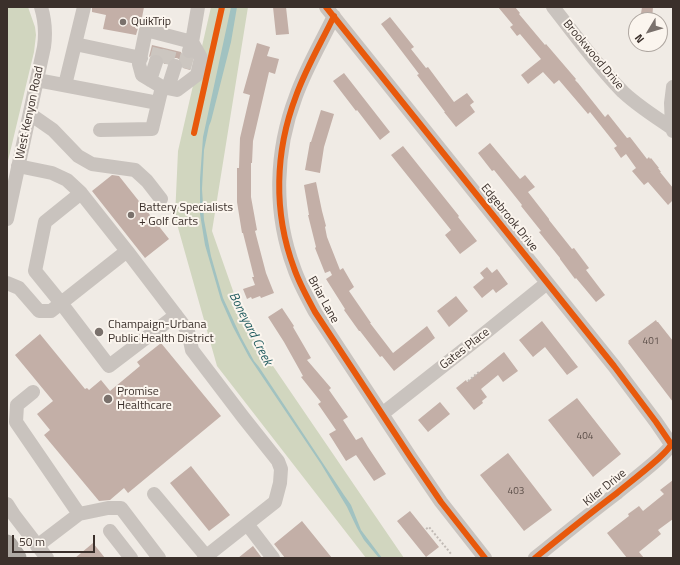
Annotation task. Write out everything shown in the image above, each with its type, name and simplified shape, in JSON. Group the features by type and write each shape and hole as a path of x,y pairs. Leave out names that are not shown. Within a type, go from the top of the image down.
{"highway":[{"path":"7,545 16,558"}],"street":[{"name":"West Kenyon Road","path":"7,219 44,47 44,18 41,7"},
{"path":"65,85 84,7"},
{"path":"176,44 198,7"},
{"name":"Brookwood Drive","path":"553,7 607,75 624,93 673,129"},
{"name":"Edgebrook Drive","path":"330,12 610,362 670,441 671,445"},
{"name":"Briar Lane","path":"330,12 295,96 282,144 278,183 281,212 287,244 302,288 315,312 441,502 485,558"},
{"path":"146,30 201,58 197,75 163,86 142,75 139,64 141,58 146,30"},
{"path":"75,44 141,58"},
{"path":"100,130 152,129 158,103 170,65 163,86"},
{"path":"37,80 158,103"},
{"path":"673,87 671,103 673,129"},
{"path":"30,114 54,130 78,156 92,164 135,170 147,181 161,199"},
{"path":"18,166 52,173 67,180 80,193 188,331 192,350 278,461 280,469 280,483 275,502 205,557 154,494"},
{"path":"80,193 45,222 35,271 109,366 176,315"},
{"path":"7,283 19,288 39,311 51,311 127,252"},
{"name":"Gates Place","path":"382,414 486,333 547,283"},
{"path":"32,392 17,405 16,422 79,514"},
{"name":"Kiler Drive","path":"535,558 665,453 671,445"},
{"path":"7,504 47,558"},
{"path":"37,546 79,514 108,508 120,508 158,558"},
{"path":"247,524 273,558"},
{"path":"110,531 131,558"}],"path":[{"path":"468,381 480,370"},
{"path":"426,529 429,527 452,555"}],"green space":[{"path":"7,7 28,7 35,27 36,35 34,52 7,165"},
{"path":"211,7 248,7 212,231 245,325 404,558 366,558 217,366 175,217 178,151"}],"water":[{"path":"231,7 237,7 231,42 204,150 202,189 204,220 211,256 223,298 254,361 351,505 361,530 382,558 379,558 364,540 347,507 321,464 249,357 221,300 205,245 200,214 200,179 203,137"}],"building":[{"name":"QuikTrip","path":"92,7 144,7 141,23 136,35 103,29 106,15 92,12"},
{"path":"273,7 286,7 289,34 276,35"},
{"path":"498,7 515,7 545,45 546,44 576,79 575,80 605,117 608,114 627,138 630,137 647,159 649,157 650,159 651,158 673,188 673,200 668,205 648,182 644,185 632,171 636,168 626,154 621,158 614,148 617,146 590,112 588,114 559,80 554,84 543,72 528,84 521,75 541,59 520,34 517,36 510,27 513,25"},
{"path":"642,7 653,7 653,12 641,12"},
{"path":"390,17 414,47 411,49 426,68 428,67 454,102 467,93 474,102 470,105 475,112 456,127 417,75 419,74 381,24"},
{"path":"257,43 270,47 267,56 279,59 275,74 269,72 253,141 251,163 251,197 257,230 255,231 266,273 274,293 261,298 260,296 247,299 243,289 255,285 242,233 237,202 237,168 239,168 240,138 250,95 243,93"},
{"path":"152,45 181,52 183,57 192,59 190,70 183,68 182,61 177,58 170,59 167,64 164,64 163,57 159,54 154,54 149,57"},
{"path":"344,73 390,132 380,140 333,81"},
{"path":"321,110 334,114 324,147 320,173 305,170 310,142"},
{"path":"490,143 520,179 525,175 535,187 528,192 572,249 574,248 589,268 586,270 605,295 596,302 576,278 575,279 539,232 541,231 521,206 522,205 494,170 492,171 478,153"},
{"path":"403,146 477,241 460,254 445,235 451,230 391,155"},
{"name":"Battery Specialists + Golf Carts","path":"112,175 119,176 169,239 145,258 92,191"},
{"path":"316,182 327,237 340,270 343,268 354,287 349,291 370,323 393,353 427,326 435,338 394,371 382,356 380,357 359,331 344,310 345,309 326,279 332,275 330,271 325,273 315,248 308,215 304,185"},
{"path":"487,267 492,273 497,269 508,284 496,293 493,289 482,298 473,287 484,278 480,273"},
{"path":"456,296 468,311 449,327 437,311"},
{"path":"282,308 294,326 293,327 311,358 307,360 331,388 329,390 348,417 343,420 356,440 362,437 386,474 374,481 356,455 346,461 329,434 336,430 318,404 321,402 301,377 303,376 268,317"},
{"path":"656,320 673,341 673,402 628,343 628,341"},
{"path":"542,321 578,367 567,375 545,347 533,357 519,340"},
{"path":"40,334 85,389 87,388 89,390 101,380 110,391 140,366 137,362 161,343 221,416 128,493 124,488 110,500 99,501 44,435 50,430 37,414 53,401 15,355"},
{"path":"504,352 518,371 503,382 498,375 481,389 487,397 482,401 483,403 474,410 456,388 466,380 467,382"},
{"path":"577,398 621,454 593,477 548,420"},
{"path":"440,402 450,414 428,432 418,420"},
{"path":"508,453 552,510 524,531 480,475"},
{"path":"191,466 230,515 209,531 170,483"},
{"path":"673,480 673,519 658,530 661,534 639,552 644,558 627,558 607,533 639,506 643,511 664,494 660,490"},
{"path":"410,511 439,547 426,557 397,521"},
{"path":"302,521 332,558 285,558 274,544"},
{"path":"93,543 105,558 75,558"},
{"path":"253,546 262,558 238,558"}],"tunnel":[{"path":"156,62 160,47"},
{"path":"166,64 170,49"},
{"path":"184,68 188,53"}],"cycle path":[{"path":"194,133 222,7"},
{"path":"326,7 614,366 671,444 647,469 535,558"},
{"path":"334,16 300,86 289,117 284,138 279,182 282,225 287,247 298,279 315,312 441,502 485,558"}],"place":[{"name":"QuikTrip","path":"123,22"},
{"name":"Battery Specialists + Golf Carts","path":"131,215"},
{"name":"Champaign-Urbana Public Health District","path":"99,332"},
{"name":"Promise Healthcare","path":"108,399"}],"water label":[{"name":"Boneyard Creek","path":"250,329"}]}
